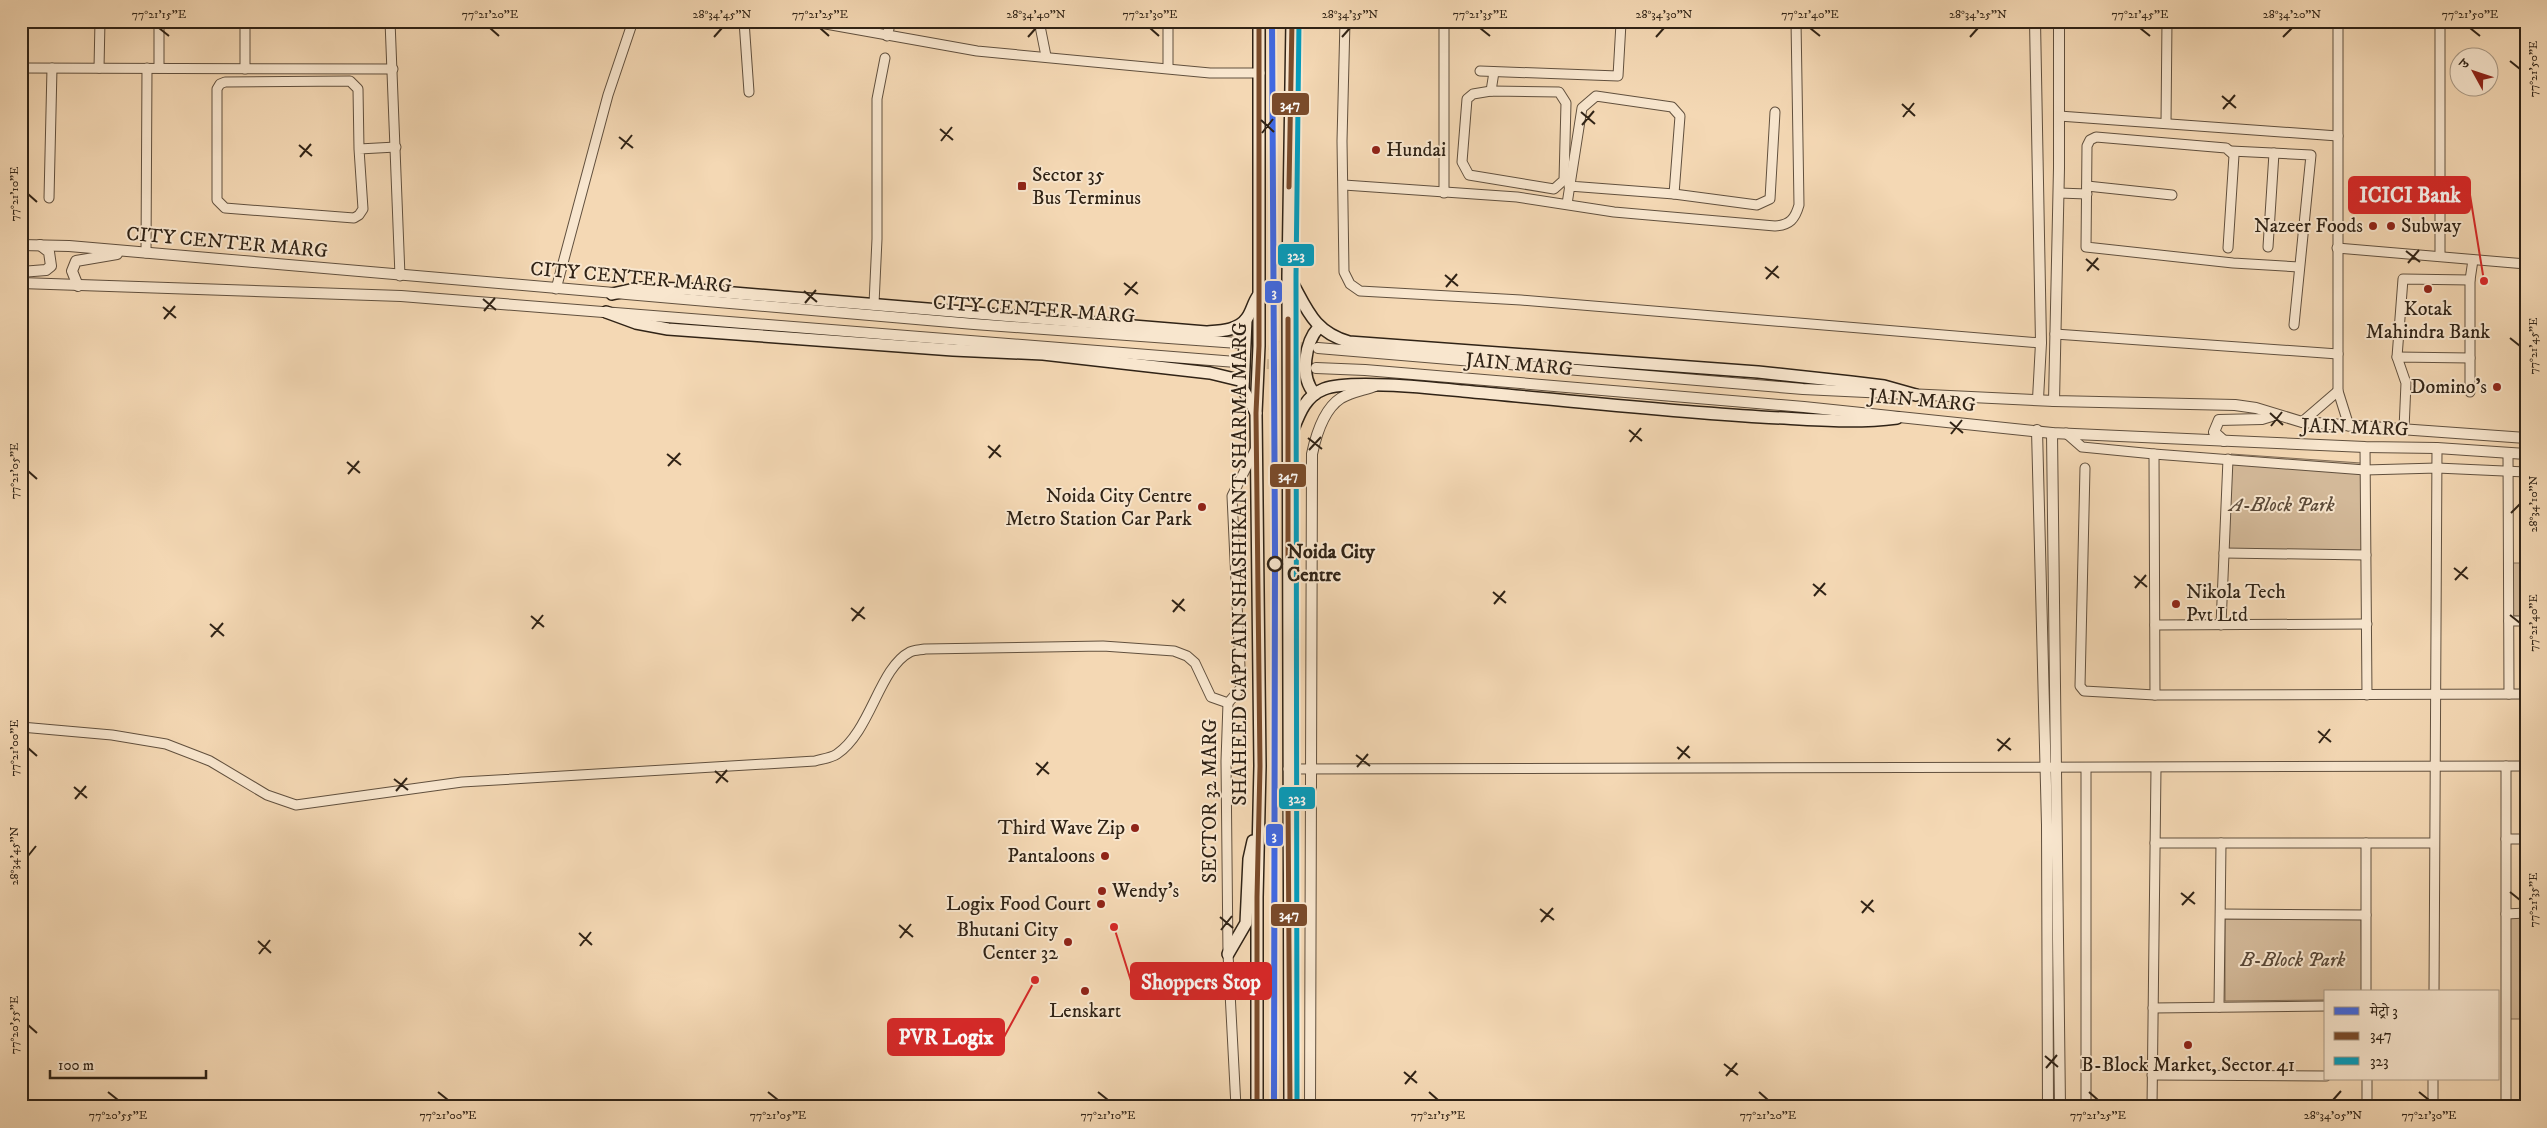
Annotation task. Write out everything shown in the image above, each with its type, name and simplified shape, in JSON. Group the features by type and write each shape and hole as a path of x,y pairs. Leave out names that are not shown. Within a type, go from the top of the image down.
{"main road":[{"name":"SHAHEED CAPTAIN SHASHIKANT SHARMA MARG","path":"1257,1107 1260,766 1256,413 1259,296 1259,21"},
{"path":"1290,1107 1288,276 1292,21"},
{"path":"1288,276 1305,308 1319,327 1328,334 1349,342 1758,372 1884,386 1916,395"},
{"path":"612,294 639,288 686,289 1206,332 1226,330 1246,320"},
{"path":"1256,413 1248,401 1243,381 1246,320 1259,296"},
{"path":"606,312 636,323 668,329 953,350 1043,354 1210,373 1243,381"},
{"path":"1315,394 1307,378 1307,354 1310,339 1319,327"},
{"path":"1288,440 1304,403 1315,394 1335,386 1421,387 1723,415 1831,422 1864,422 1897,418"},
{"path":"1228,954 1246,923 1249,859 1252,844 1258,834"},
{"path":"1248,1107 1257,1074"}],"street":[{"path":"99,68 100,21"},
{"path":"159,21 159,68"},
{"path":"245,21 245,69"},
{"path":"390,21 400,276"},
{"path":"556,289 608,95 633,21"},
{"path":"744,21 749,92"},
{"path":"809,21 977,51 1046,56 1210,73 1260,73"},
{"path":"887,36 891,21"},
{"path":"1168,21 1168,68"},
{"path":"1345,21 1342,140 1344,272 1350,284 1360,291 1531,301 2040,343"},
{"path":"1444,21 1444,193"},
{"path":"1480,71 1618,76 1621,23 1619,21"},
{"path":"1344,185 1517,197 1614,212 1765,225 1788,224 1794,219 1799,205 1796,21"},
{"path":"2034,21 2040,343 2038,400"},
{"path":"2054,401 2059,193 2059,21"},
{"path":"2166,123 2167,21"},
{"path":"2338,21 2338,391 2349,426"},
{"path":"2440,21 2440,256"},
{"path":"1041,22 1046,56"},
{"path":"874,304 877,239 877,99 885,58"},
{"path":"21,68 393,69"},
{"path":"49,198 52,68"},
{"path":"146,253 147,68"},
{"path":"1491,91 1494,72"},
{"path":"350,81 358,89 359,149 363,209 354,218 225,208 216,200 217,89 220,84 225,82 350,81"},
{"path":"1491,91 1559,92 1566,103 1564,180 1554,188 1469,175 1462,162 1467,99 1473,94 1491,91"},
{"path":"1567,204 1582,108 1596,96 1672,107 1680,116 1674,194"},
{"path":"1570,186 1674,194 1757,205 1770,199 1775,112"},
{"path":"2059,116 2338,136"},
{"path":"2294,325 2311,155 2231,151 2226,148 2096,137 2090,140 2087,146 2086,247 2233,263 2299,267"},
{"path":"359,149 396,147"},
{"path":"2228,248 2234,155 2231,151"},
{"path":"2268,246 2274,153"},
{"path":"2059,193 2087,190 2172,195"},
{"name":"CITY CENTER MARG","path":"21,245 126,251 983,325 1238,343"},
{"path":"21,272 46,270 51,266 49,252 40,246"},
{"path":"2337,248 2526,264"},
{"path":"78,286 72,271 76,261 126,251"},
{"path":"2470,392 2470,280 2473,260"},
{"path":"2404,429 2406,383 2397,357 2403,279 2470,280"},
{"name":"CITY CENTER MARG","path":"21,282 78,286 401,296 1236,362"},
{"path":"2055,334 2338,354"},
{"name":"JAIN MARG","path":"1318,348 1793,389 2054,401 2236,405 2256,408 2302,422 2526,438"},
{"path":"2397,357 2470,358"},
{"name":"JAIN MARG","path":"1316,368 1365,370 1804,407 1897,418 1956,421 2052,433 2365,447 2437,448 2526,454"},
{"path":"1310,1107 1312,454 1316,437 1332,406 1348,395 1375,386"},
{"path":"2302,422 2338,391"},
{"path":"2224,441 2214,432 2219,420 2262,419 2275,415"},
{"path":"2037,430 2046,768 2048,1107"},
{"path":"2052,433 2060,1107"},
{"path":"2066,433 2082,447 2154,454 2366,470 2437,468 2526,472"},
{"name":"SECTOR 32 MARG","path":"1236,1107 1228,954 1228,703 1242,688 1232,496 1257,446"},
{"path":"2365,447 2367,695"},
{"path":"2434,990 2434,695 2437,448"},
{"path":"2508,453 2509,694"},
{"path":"2154,454 2155,694"},
{"path":"2221,624 2228,459"},
{"path":"2085,468 2080,686 2091,693 2526,694"},
{"path":"2224,553 2366,555"},
{"path":"2508,621 2526,621"},
{"path":"2155,625 2367,624"},
{"path":"21,727 112,735 166,744 210,761 267,795 296,805 462,782 815,761 835,756 849,745 876,700 892,668 911,652 925,649 1103,646 1174,651 1187,656 1195,663 1211,697 1228,703"},
{"path":"2506,766 2506,1107"},
{"path":"1288,769 2526,766"},
{"path":"2086,768 2086,1107"},
{"path":"2152,1107 2156,768"},
{"path":"2506,839 2526,839"},
{"path":"2155,843 2434,843"},
{"path":"2219,1007 2221,843"},
{"path":"2366,843 2366,990"},
{"path":"2506,914 2526,913"},
{"path":"2220,914 2366,915"},
{"path":"2153,1008 2324,1006"},
{"path":"2152,1075 2324,1076"},
{"path":"2367,1080 2367,1107"},
{"path":"2433,1080 2433,1107"}],"green space":[{"name":"A-Block Park","path":"2231,454 2361,463 2363,553 2228,551"},
{"path":"2513,563 2526,563 2526,617 2513,616"},
{"path":"2526,915 2526,1019 2510,1019 2508,916"},
{"name":"B-Block Park","path":"2225,919 2361,919 2362,990 2324,990 2324,1000 2225,1001"}],"tunnel":[{"path":"1239,343 1314,348"},
{"path":"1237,362 1312,367"}],"metro line":[{"name":"3","path":"1272,21 1275,548 1274,1107"}],"transit line":[{"name":"347","path":"1257,1107 1257,897 1260,766 1256,413 1259,346 1259,21"},
{"name":"347","path":"1289,187 1292,21"},
{"name":"323","path":"1297,1107 1296,276 1299,21"},
{"name":"347","path":"1288,319 1288,557"},
{"name":"347","path":"1288,797 1290,1107"}],"place":[{"name":"Hundai","path":"1376,150"},
{"name":"Sector 35 Bus Terminus","path":"1022,186"},
{"name":"Nazeer Foods","path":"2373,226"},
{"name":"Subway","path":"2391,226"},
{"name":"ICICI Bank","path":"2484,281"},
{"name":"Kotak Mahindra Bank","path":"2428,289"},
{"name":"Domino's","path":"2497,387"},
{"name":"Noida City Centre Metro Station Car Park","path":"1202,507"},
{"name":"Noida City Centre","path":"1275,564"},
{"name":"Nikola Tech Pvt Ltd","path":"2176,604"},
{"name":"Third Wave Zip","path":"1135,828"},
{"name":"Pantaloons","path":"1105,856"},
{"name":"Wendy's","path":"1102,891"},
{"name":"Logix Food Court","path":"1101,904"},
{"name":"Shoppers Stop","path":"1114,927"},
{"name":"Bhutani City Center 32","path":"1068,942"},
{"name":"PVR Logix","path":"1035,980"},
{"name":"Lenskart","path":"1085,991"},
{"name":"B-Block Market, Sector 41","path":"2188,1045"}]}
